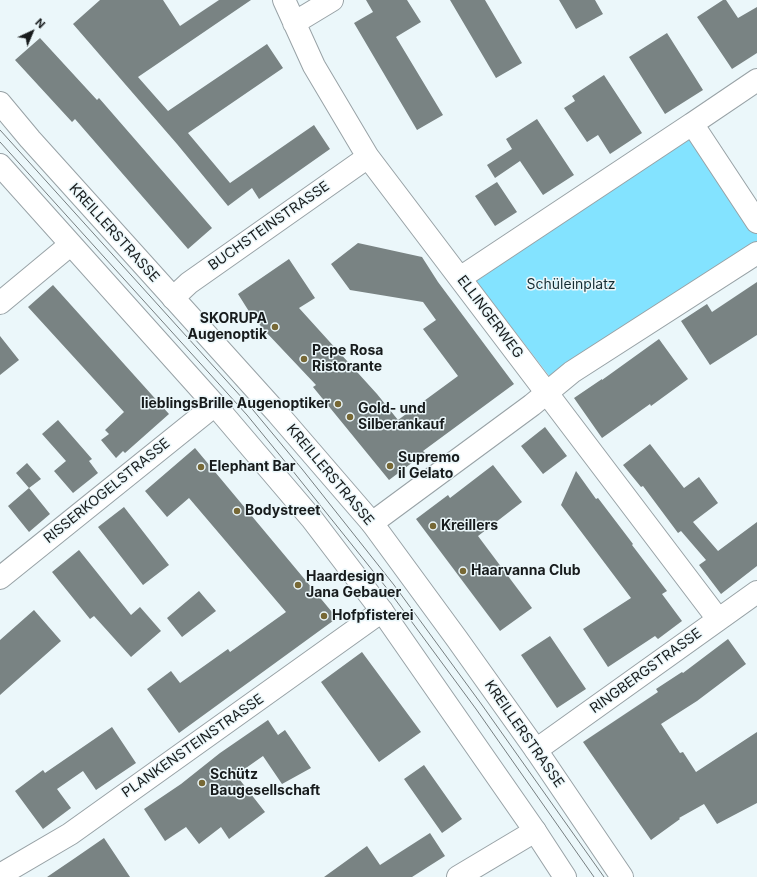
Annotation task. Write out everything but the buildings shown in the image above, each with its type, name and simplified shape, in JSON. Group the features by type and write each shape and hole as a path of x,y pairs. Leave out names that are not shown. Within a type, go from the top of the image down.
{"street":[{"name":"ELLINGERWEG","path":"284,0 314,66 368,157 718,619"},
{"path":"294,23 332,0"},
{"path":"460,278 757,80"},
{"name":"KREILLERSTRASSE","path":"0,103 30,139 278,414 372,524 457,639 536,750 622,877"},
{"path":"692,124 757,222"},
{"name":"BUCHSTEINSTRASSE","path":"173,298 189,283 368,157"},
{"path":"0,165 70,245 215,405 312,519 382,611 535,831 565,877"},
{"path":"0,303 70,245"},
{"path":"372,524 532,405 572,372 757,252"},
{"name":"RISSERKOGELSTRASSE","path":"0,578 215,405"},
{"name":"RINGBERGSTRASSE","path":"536,750 757,592"},
{"name":"PLANKENSTEINSTRASSE","path":"0,875 75,830 382,611"},
{"path":"458,877 535,831"}],"green space":[{"name":"Schüleinplatz","path":"695,127 757,224 757,245 550,377 469,272"}],"tram line":[{"path":"0,130 253,410 302,469 394,585 482,705 604,877"},
{"path":"0,142 247,415 296,475 389,591 476,709 594,877"}],"place":[{"name":"SKORUPA Augenoptik","path":"275,327"},
{"name":"Pepe Rosa Ristorante","path":"304,359"},
{"name":"lieblingsBrille Augenoptiker","path":"338,404"},
{"name":"Gold- und Silberankauf","path":"350,417"},
{"name":"Supremo il Gelato","path":"390,466"},
{"name":"Elephant Bar","path":"201,467"},
{"name":"Bodystreet","path":"237,511"},
{"name":"Kreillers","path":"433,526"},
{"name":"Haarvanna Club","path":"463,571"},
{"name":"Haardesign Jana Gebauer","path":"298,585"},
{"name":"Hofpfisterei","path":"324,616"},
{"name":"Schütz Baugesellschaft","path":"202,783"}]}
